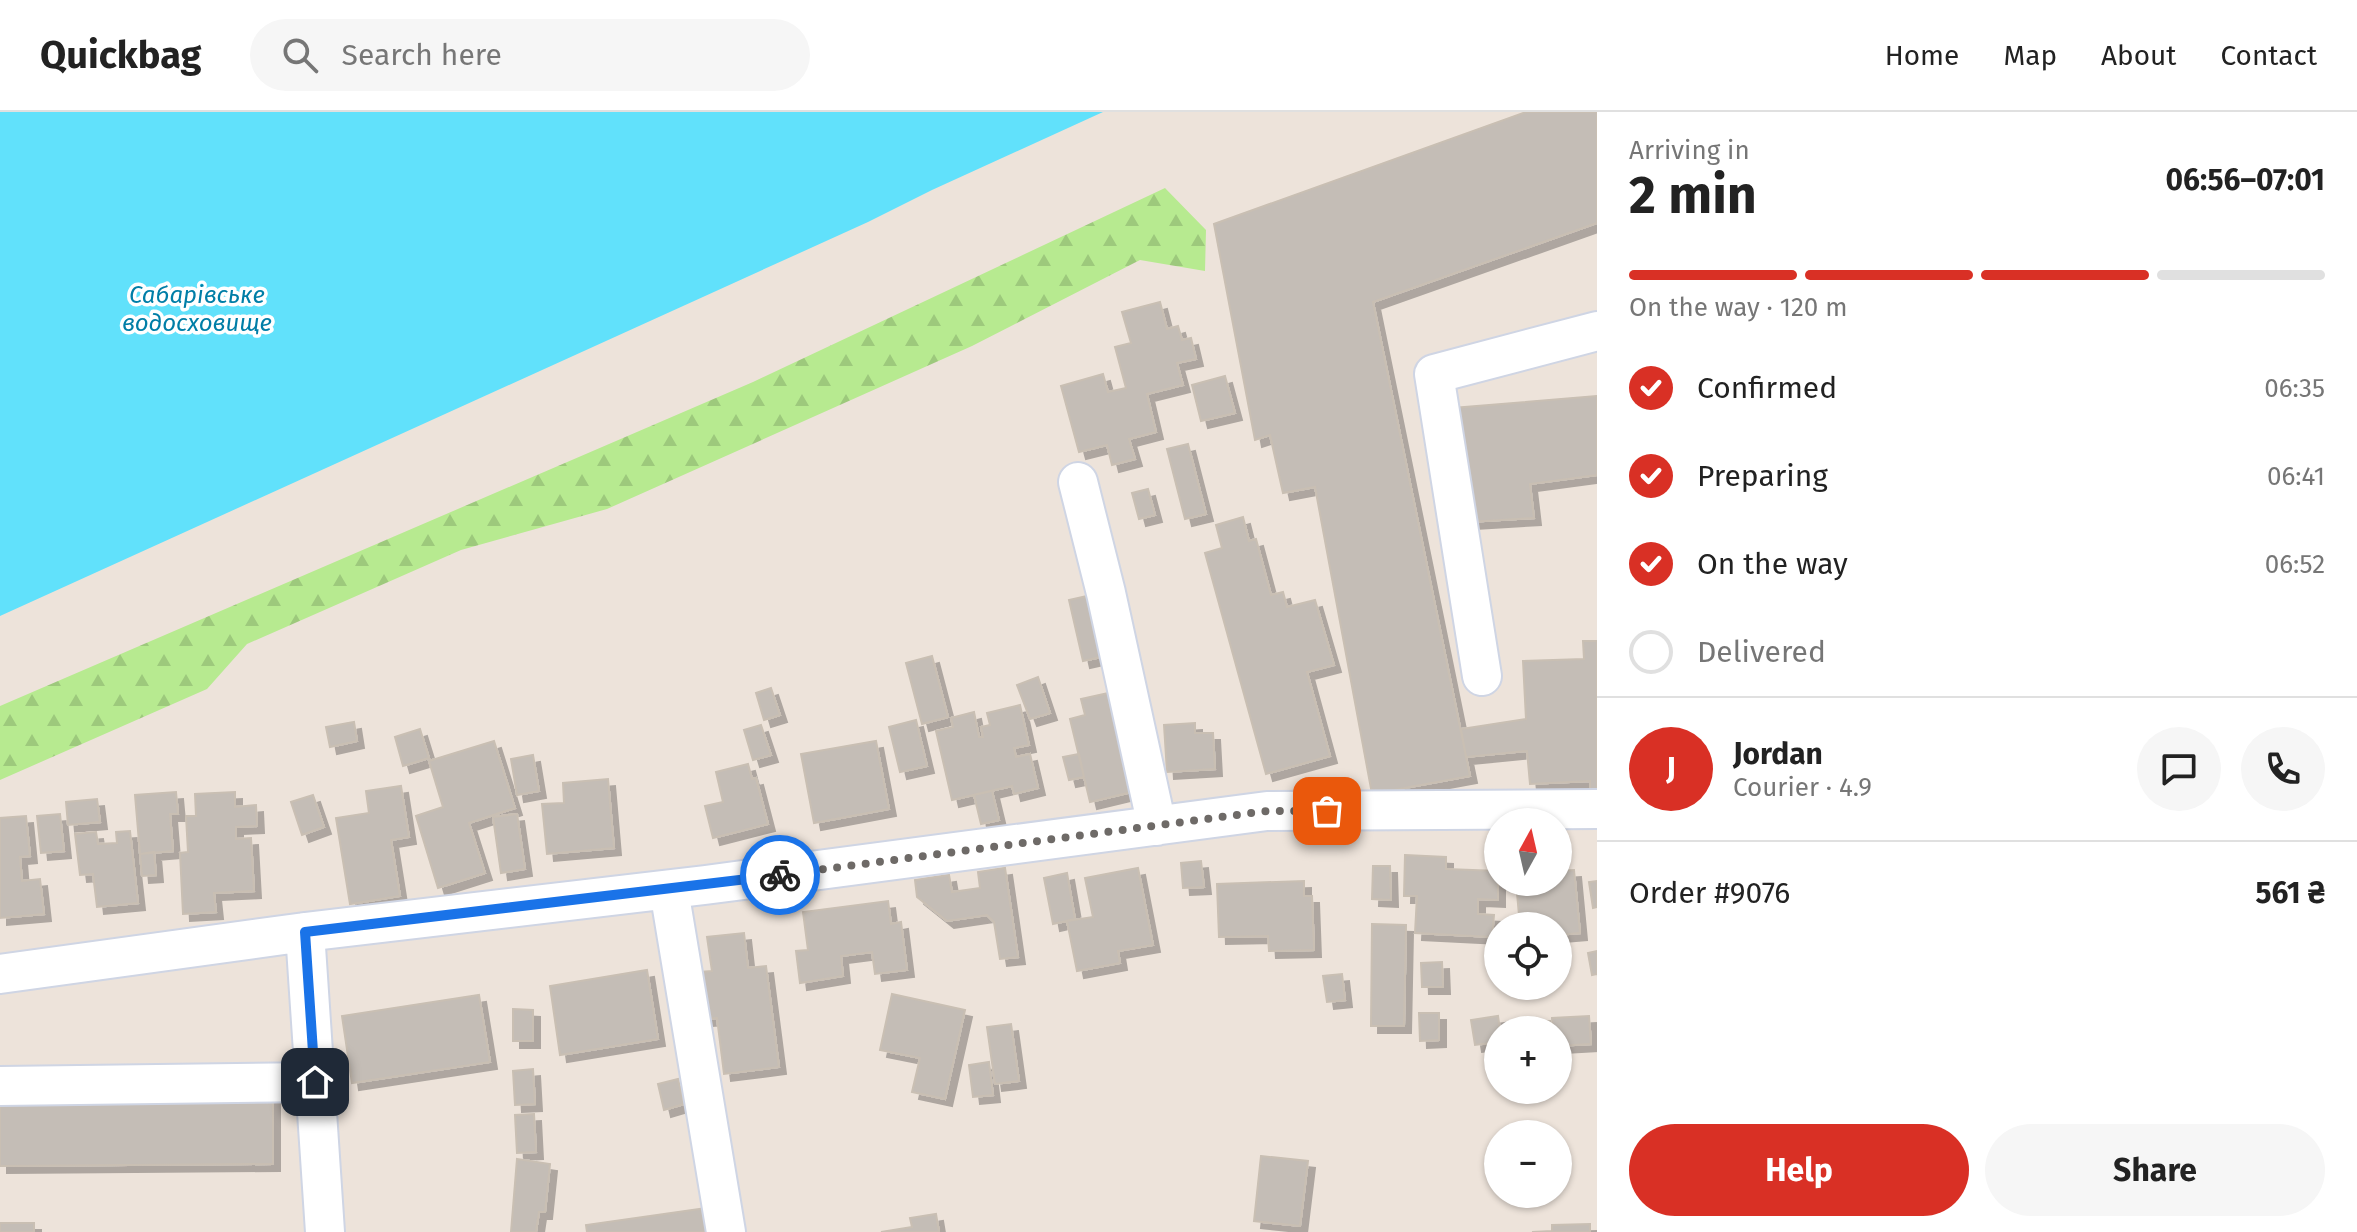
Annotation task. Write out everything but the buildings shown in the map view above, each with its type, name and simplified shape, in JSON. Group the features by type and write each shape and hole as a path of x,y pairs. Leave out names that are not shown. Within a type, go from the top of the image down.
{"street":[{"path":"1482,676 1434,374 1597,331"},
{"path":"1078,482 1106,593 1157,826"},
{"path":"0,974 305,932 669,890 1267,811 1597,809"},
{"path":"669,890 726,1232"},
{"path":"305,932 325,1232"},
{"path":"0,1086 315,1082"}],"green space":[{"path":"1165,188 1206,230 1205,271 1140,260 972,346 607,509 461,550 247,644 207,689 0,780 0,706 753,382"}],"water":[{"name":"Сабарівське водосховище","path":"0,112 1103,112 0,616"}],"way so far":[{"path":"780,875 1267,811 1327,811"}],"route":[{"path":"315,1082 305,932 780,875"}]}
